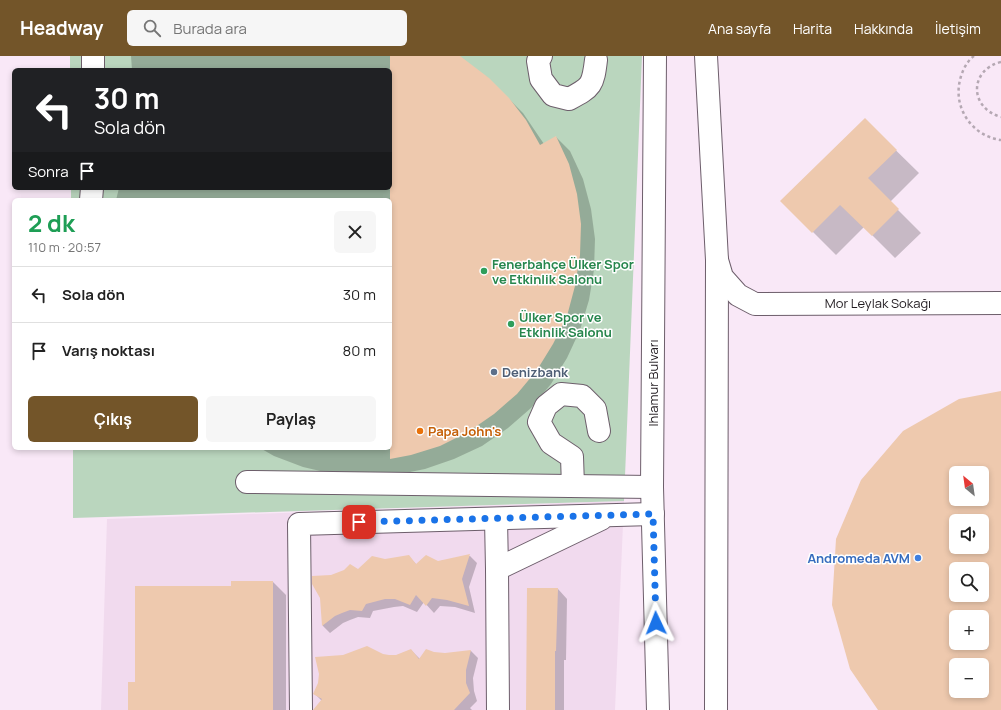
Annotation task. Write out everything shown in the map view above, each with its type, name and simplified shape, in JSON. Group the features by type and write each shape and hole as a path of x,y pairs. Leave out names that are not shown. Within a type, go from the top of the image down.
{"main road":[{"path":"93,56 93,68"},
{"path":"541,56 538,61 541,79 553,95 569,99 584,92 593,81 596,60"},
{"name":"Ihlamur Bulvarı","path":"655,56 652,487 658,710"},
{"path":"706,56 716,260 716,710"},
{"name":"Mor Leylak Sokağı","path":"716,260 722,277 734,291 738,295 755,304 1001,303"},
{"path":"572,486 572,457 551,443 539,422 546,406 561,394 582,396 595,409 599,431"},
{"path":"247,482 652,487"},
{"path":"301,710 299,524 653,514"},
{"path":"497,569 607,516"},
{"path":"496,519 498,710"}],"path":[{"path":"974,56 962,72 958,88 959,104 966,119 977,131 992,139 1001,140"},
{"path":"1001,62 986,68 980,75 977,83 977,92 983,108 991,114 1001,117"}],"shaded area":[{"path":"624,501 615,710 101,710 107,519"}],"green space":[{"name":"Ülker Spor ve Etkinlik Salonu","path":"70,56 642,56 624,501 73,518 73,450 392,450 392,198 71,198 71,190 392,190 392,68 70,68"}],"building":[{"name":"Fenerbahçe Ülker Spor ve Etkinlik Salonu","path":"390,56 460,56 489,78 509,98 526,120 540,145 556,136 569,164 577,194 581,224 580,255 575,286 567,316 553,344 537,370 517,394 494,414 468,432 440,446 411,455 390,459 390,450 392,450 392,198 390,198 390,190 392,190 392,68 390,68"},
{"path":"865,118 897,150 868,178 899,209 872,236 840,205 812,233 780,201"},
{"name":"Andromeda AVM","path":"1001,391 1001,710 878,710 850,669 832,605 836,539 861,480 903,431 959,399"},
{"path":"470,554 462,579 469,606 447,600 432,598 426,606 416,595 410,605 395,599 385,599 366,604 362,611 350,610 335,616 322,626 320,598 312,584 312,576 331,575 344,570 350,564 358,569 372,556 385,559 409,555 416,564 426,555 438,561"},
{"path":"231,581 273,581 273,710 128,710 128,682 135,682 135,586 231,586"},
{"path":"527,588 558,588 555,651 555,710 526,710"},
{"path":"367,646 383,654 389,655 396,655 411,649 419,659 426,649 434,652 445,653 471,650 466,670 466,683 470,693 454,710 313,710 322,699 313,694 318,683 319,674 315,657 343,655"}],"place":[{"name":"Fenerbahçe Ülker Spor ve Etkinlik Salonu","path":"484,271"},
{"name":"Ülker Spor ve Etkinlik Salonu","path":"511,324"},
{"name":"Denizbank","path":"494,372"},
{"name":"Papa John's","path":"420,431"},
{"name":"Andromeda AVM","path":"918,558"}],"route":[{"path":"359,522 653,514 656,623"}]}
